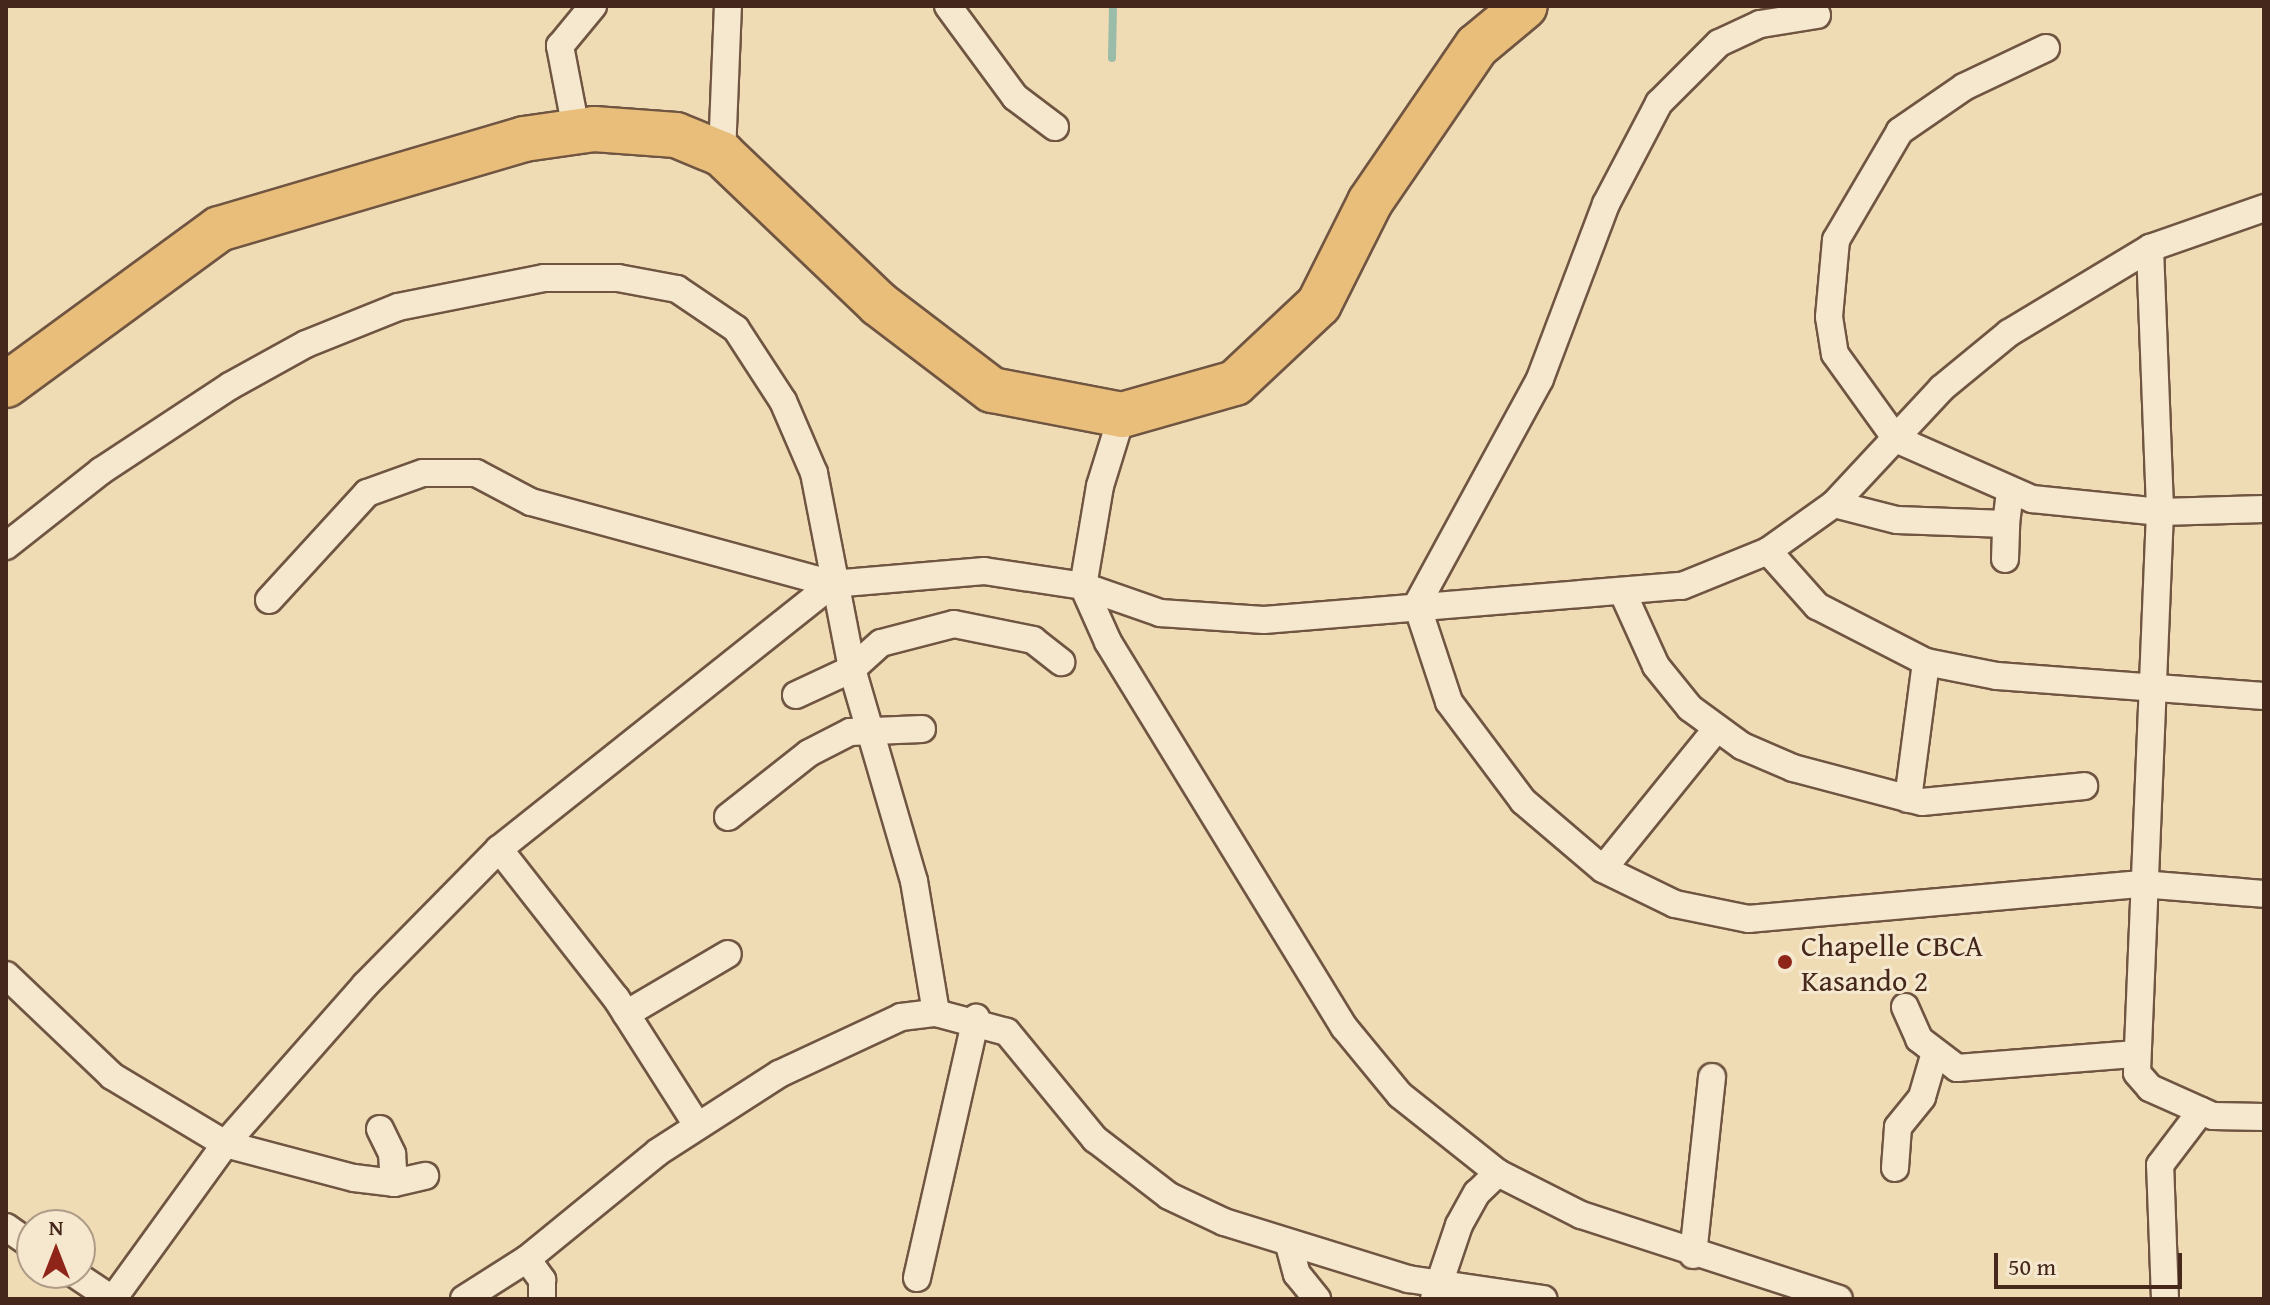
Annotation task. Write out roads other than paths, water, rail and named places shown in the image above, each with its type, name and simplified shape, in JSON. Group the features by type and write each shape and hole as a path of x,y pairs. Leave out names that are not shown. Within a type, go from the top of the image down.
{"highway":[{"path":"6,385 219,229 576,129 676,135 722,154 879,304 992,390 1122,415 1235,383 1319,304 1370,202 1405,150 1477,46 1525,6"}],"street":[{"path":"576,129 557,61 560,46 593,6"},
{"path":"722,154 728,6"},
{"path":"948,6 1015,97 1055,127"},
{"path":"1817,15 1760,24 1719,43 1659,103 1606,204 1540,379 1417,605 1449,702 1523,801 1603,869 1675,904 1748,919 2141,884 2264,894"},
{"path":"2046,48 1964,87 1900,131 1836,240 1829,317 1835,354 1896,439 2010,491 2090,509 2160,512 2264,509"},
{"path":"269,600 367,493 423,473 476,473 531,502 832,584 984,571 1083,586 1160,613 1264,620 1417,605 1682,586 1768,551 1834,504 1942,388 2009,333 2150,248 2264,208"},
{"path":"2150,248 2160,512 2141,884 2137,1073 2150,1088 2201,1111 2264,1117"},
{"path":"6,546 101,471 306,344 398,307 544,278 618,278 677,289 736,329 783,401 814,473 832,584 852,669 914,881 936,1013"},
{"path":"6,367 56,346"},
{"path":"1122,415 1100,486 1083,586 1108,642 1344,1027 1400,1095 1498,1173 1581,1215 1693,1255 1839,1299"},
{"path":"2005,559 2010,491"},
{"path":"1834,504 1897,520 2006,524"},
{"path":"1768,551 1817,606 1926,662 2149,691 2264,696"},
{"path":"112,1299 225,1144 365,985 499,849 832,584"},
{"path":"1622,591 1656,666 1690,708 1717,728 1793,768 1908,799 2007,799 2084,786"},
{"path":"796,695 852,669 881,643 954,624 1033,640 1061,662"},
{"path":"1908,799 1926,662"},
{"path":"728,817 809,753 870,728 922,729"},
{"path":"1603,869 1717,728"},
{"path":"499,849 626,1014 697,1125"},
{"path":"626,1014 728,954"},
{"path":"6,975 112,1076 225,1144 394,1183 425,1176"},
{"path":"1905,1007 1934,1056 1957,1068 1988,1070 2136,1054"},
{"path":"464,1299 527,1259 697,1125 779,1074 901,1017 936,1013 976,1018 1007,1032 1095,1139 1169,1196 1289,1245 1435,1291 1544,1299"},
{"path":"917,1278 976,1018"},
{"path":"1895,1168 1898,1127 1922,1097 1934,1056"},
{"path":"1693,1255 1712,1077"},
{"path":"2165,1299 2160,1165 2201,1111"},
{"path":"380,1129 394,1183"},
{"path":"1435,1291 1477,1193 1498,1173"},
{"path":"1289,1245 1297,1274 1317,1299"},
{"path":"527,1259 542,1280 542,1299"}],"waterway":[{"path":"1112,58 1113,6"}],"place":[{"name":"Chapelle CBCA Kasando 2","path":"1785,962"}]}
